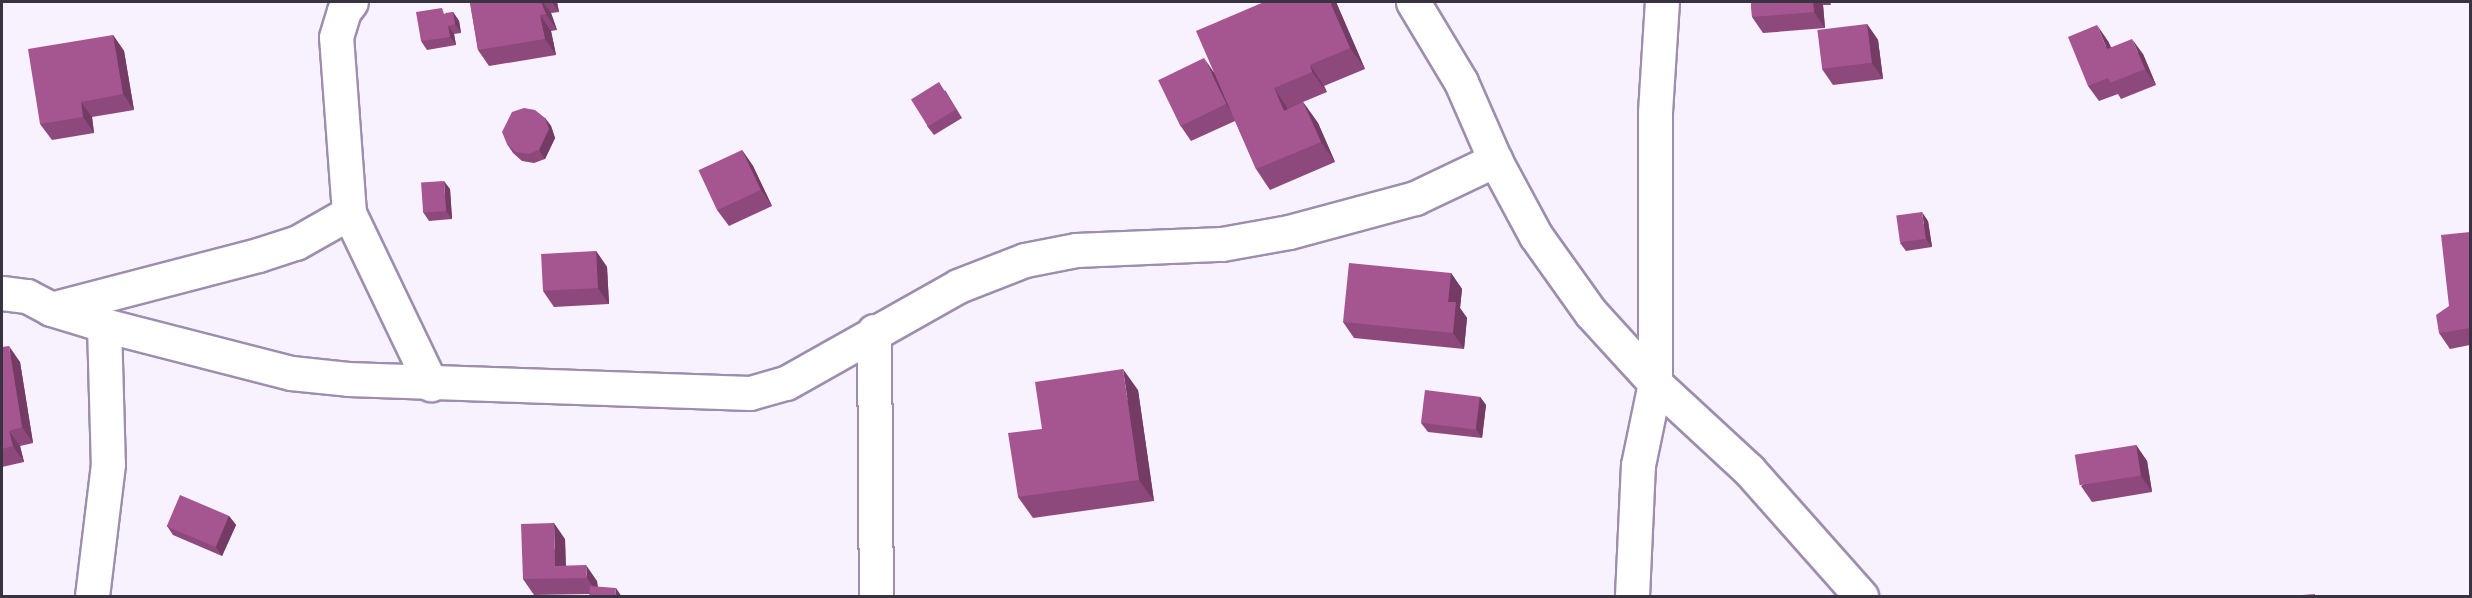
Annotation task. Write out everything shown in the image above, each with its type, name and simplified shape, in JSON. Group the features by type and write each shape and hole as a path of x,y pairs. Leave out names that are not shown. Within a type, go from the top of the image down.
{"street":[{"path":"351,2 344,11 336,37 349,213 431,384"},
{"path":"1413,2 1461,82 1495,160 1536,236 1591,313 1654,383 1749,470 1861,597"},
{"path":"1632,597 1638,465 1654,383 1655,112 1662,2"},
{"path":"2,293 27,296 51,309 104,325 291,373 431,384 750,393 786,383 819,367 874,331 958,286 1025,260 1076,250 1222,244 1289,232 1415,198 1495,160"},
{"path":"51,309 296,243 349,213"},
{"path":"92,597 108,464 104,325"},
{"path":"874,331 876,597"}],"building":[{"path":"470,2 541,2 546,14 540,15 545,39 478,50"},
{"path":"1264,2 1330,2 1350,48 1310,65 1312,72 1274,88 1284,111 1303,102 1321,142 1256,169 1196,31"},
{"path":"1751,2 1813,2 1814,12 1752,17"},
{"path":"442,8 444,14 453,12 455,24 448,26 450,37 421,41 416,12"},
{"path":"1867,24 1872,63 1822,69 1817,30"},
{"path":"2097,25 2107,49 2132,39 2145,69 2110,83 2108,78 2088,86 2068,37"},
{"path":"113,35 123,94 81,102 83,117 40,124 28,49"},
{"path":"1204,58 1226,104 1181,126 1158,80"},
{"path":"939,82 956,109 928,127 911,99"},
{"path":"524,108 535,110 545,118 549,129 539,150 528,154 516,152 507,144 502,132 512,112"},
{"path":"742,150 761,190 717,210 698,170"},
{"path":"444,181 446,211 423,213 421,183"},
{"path":"1922,212 1926,239 1900,242 1896,216"},
{"path":"2470,232 2470,328 2439,333 2436,315 2449,306 2441,235"},
{"path":"596,251 598,288 543,291 541,254"},
{"path":"1349,263 1451,273 1448,302 1456,302 1453,333 1343,322"},
{"path":"9,346 22,427 9,431 13,446 2,449 2,347"},
{"path":"1123,369 1139,480 1018,497 1008,433 1042,429 1035,382"},
{"path":"1425,390 1480,397 1476,429 1421,423"},
{"path":"2136,445 2141,476 2080,485 2075,455"},
{"path":"180,495 229,516 216,547 167,526"},
{"path":"554,523 555,566 586,565 587,578 523,579 521,524"},
{"path":"590,586 616,588 615,597 589,597"},
{"path":"2315,594 2315,597 2278,597"}]}
